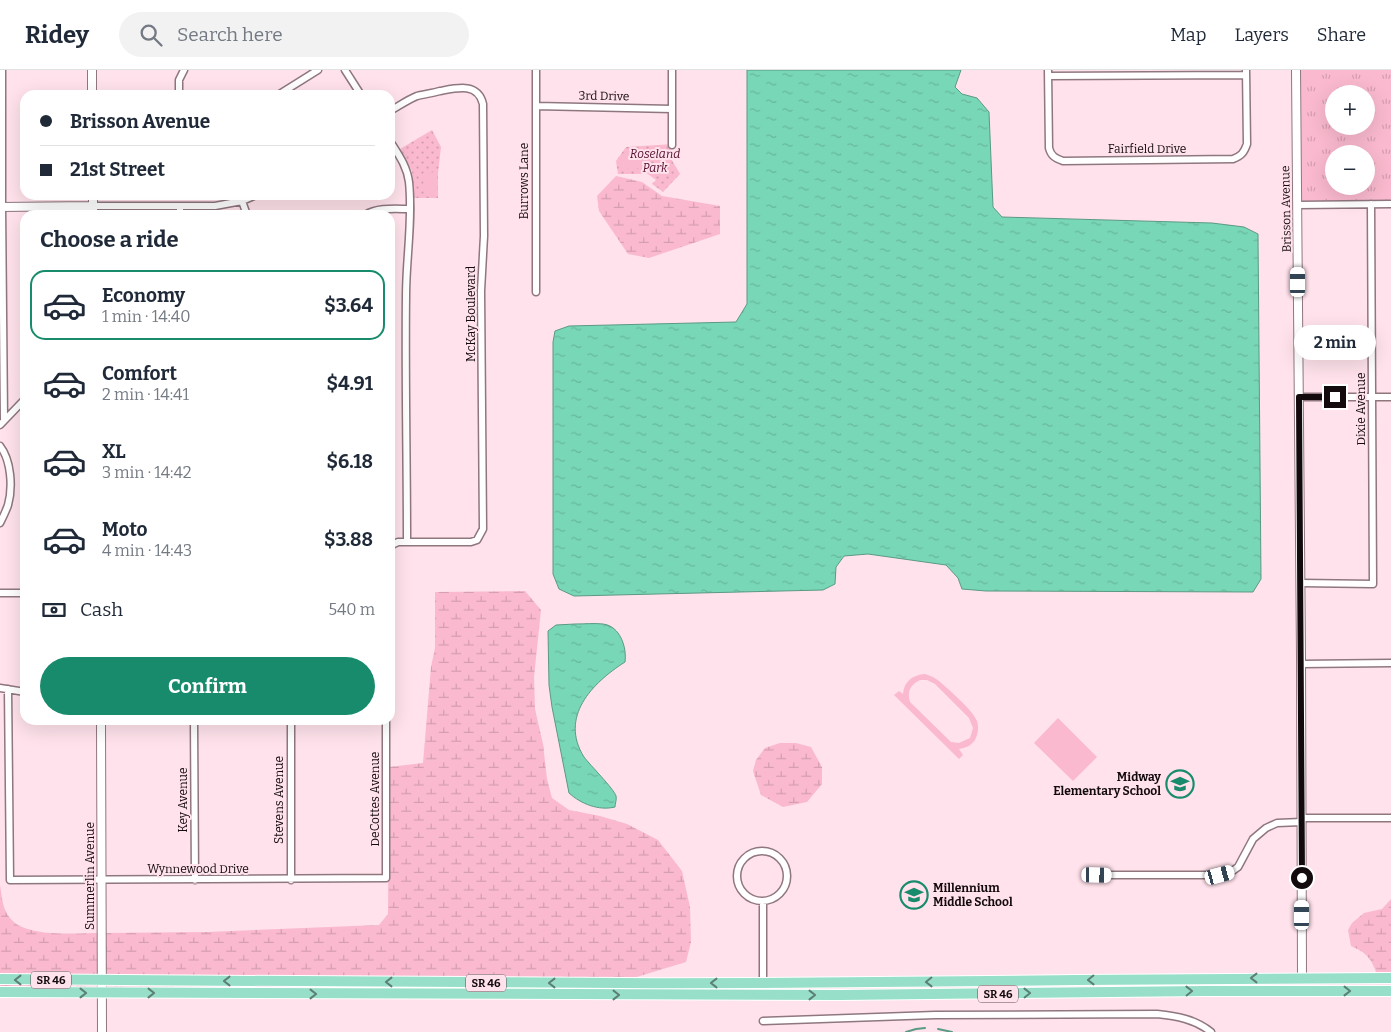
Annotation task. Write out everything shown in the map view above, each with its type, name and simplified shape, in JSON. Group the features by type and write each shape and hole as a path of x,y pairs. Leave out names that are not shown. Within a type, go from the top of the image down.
{"main road":[{"name":"SR 46","path":"0,980 763,983 1391,978"},
{"name":"SR 46","path":"0,992 840,995 1391,991"}],"street":[{"path":"2,70 2,422"},
{"path":"92,70 92,90"},
{"path":"179,90 179,80 184,70"},
{"path":"286,90 318,70"},
{"path":"345,70 358,90"},
{"name":"Burrows Lane","path":"536,70 536,292"},
{"path":"672,70 672,144"},
{"name":"Brisson Avenue","path":"1296,70 1301,583 1302,978"},
{"path":"1048,73 1246,72"},
{"name":"Fairfield Drive","path":"1048,73 1050,153 1055,158 1063,160 1103,160 1233,159 1241,156 1247,144 1246,72"},
{"name":"McKay Boulevard","path":"395,108 418,96 458,88 467,88 480,95 482,104 484,236 481,301 483,529 477,540 471,542 395,544"},
{"name":"3rd Drive","path":"536,106 672,109"},
{"path":"395,149 407,171 410,209 406,293 407,542"},
{"path":"93,200 93,210"},
{"path":"1,206 215,206 242,201 245,210"},
{"name":"Dixie Avenue","path":"1301,583 1374,584 1371,204"},
{"path":"1298,205 1391,204"},
{"path":"375,210 410,209"},
{"path":"1299,397 1391,397"},
{"path":"2,422 20,404"},
{"path":"0,446 9,463 10,488 9,503 0,524"},
{"path":"0,593 20,593"},
{"path":"1301,664 1391,663"},
{"path":"0,688 20,691"},
{"name":"Wynnewood Drive","path":"8,688 10,880 386,878"},
{"name":"Summerlin Avenue","path":"101,725 102,1032"},
{"name":"Key Avenue","path":"194,725 195,880"},
{"name":"Stevens Avenue","path":"291,725 291,880"},
{"name":"DeCottes Avenue","path":"386,725 386,878"},
{"path":"1097,875 1220,875 1231,872 1238,867 1253,839 1266,828 1277,823 1302,820 1391,818"},
{"path":"762,851 772,852 780,858 785,866 787,876 786,885 780,893 772,899 763,901 752,899 744,894 739,886 737,876 739,866 744,858 752,853 762,851"},
{"path":"763,901 763,983"},
{"path":"763,1021 936,1015 1157,1014 1179,1016 1211,1032"}],"green space":[{"path":"1299,70 1391,70 1391,200 1301,201"},
{"path":"432,130 441,147 438,198 414,198 412,171 400,149"},
{"name":"Roseland Park","path":"674,144 671,148 670,157 680,174 663,192 652,184 656,180 648,174 618,174 616,161 626,147"},
{"path":"645,153 645,168 620,169 621,154"},
{"path":"437,172 438,195 424,196 423,173"},
{"path":"616,176 642,182 662,196 720,206 720,234 649,258 628,254 599,211 597,196"},
{"path":"525,591 541,610 534,677 535,709 552,798 569,810 627,824 658,840 682,871 690,907 691,942 686,962 630,979 105,977 105,933 208,932 379,925 388,914 389,767 423,763 431,667 435,648 435,592"},
{"path":"925,674 939,681 965,705 977,721 978,731 975,740 972,744 959,749 963,755 959,759 894,695 899,691 903,694 907,682 913,677","holes":["920,680 927,680 935,684 969,718 973,728 970,738 959,743 951,742 910,702 909,692 914,684"]},
{"path":"1058,718 1097,757 1073,781 1034,743"},
{"path":"780,743 796,743 811,747 822,767 822,784 807,802 783,807 761,795 753,771 756,760 765,748"},
{"path":"0,885 5,911 17,924 27,929 64,934 99,933 99,977 0,976"},
{"path":"1391,899 1391,974 1377,974 1368,957 1351,946 1348,930 1352,923 1364,913 1382,909"},
{"path":"0,983 97,984 99,988 0,989"},
{"path":"105,984 625,987 631,992 105,990"}],"water":[{"path":"747,70 961,70 955,87 962,94 977,98 989,112 993,207 1002,217 1212,223 1244,227 1258,234 1261,579 1253,592 986,591 962,589 958,578 946,565 868,554 844,556 836,567 835,584 823,590 574,596 559,589 553,574 553,342 555,331 569,326 736,322 747,304"},
{"path":"603,624 609,626 618,633 625,650 625,662 601,680 583,702 577,715 575,728 577,742 584,757 616,796 615,807 590,806 569,793 549,685 548,631 556,625"}],"waterway":[{"path":"906,1032 925,1028"},
{"path":"938,1029 952,1032"}],"place":[{"name":"Midway Elementary School","path":"1180,784"},
{"name":"Millennium Middle School","path":"914,895"}],"route":[{"path":"1302,878 1299,397 1335,397"}]}
